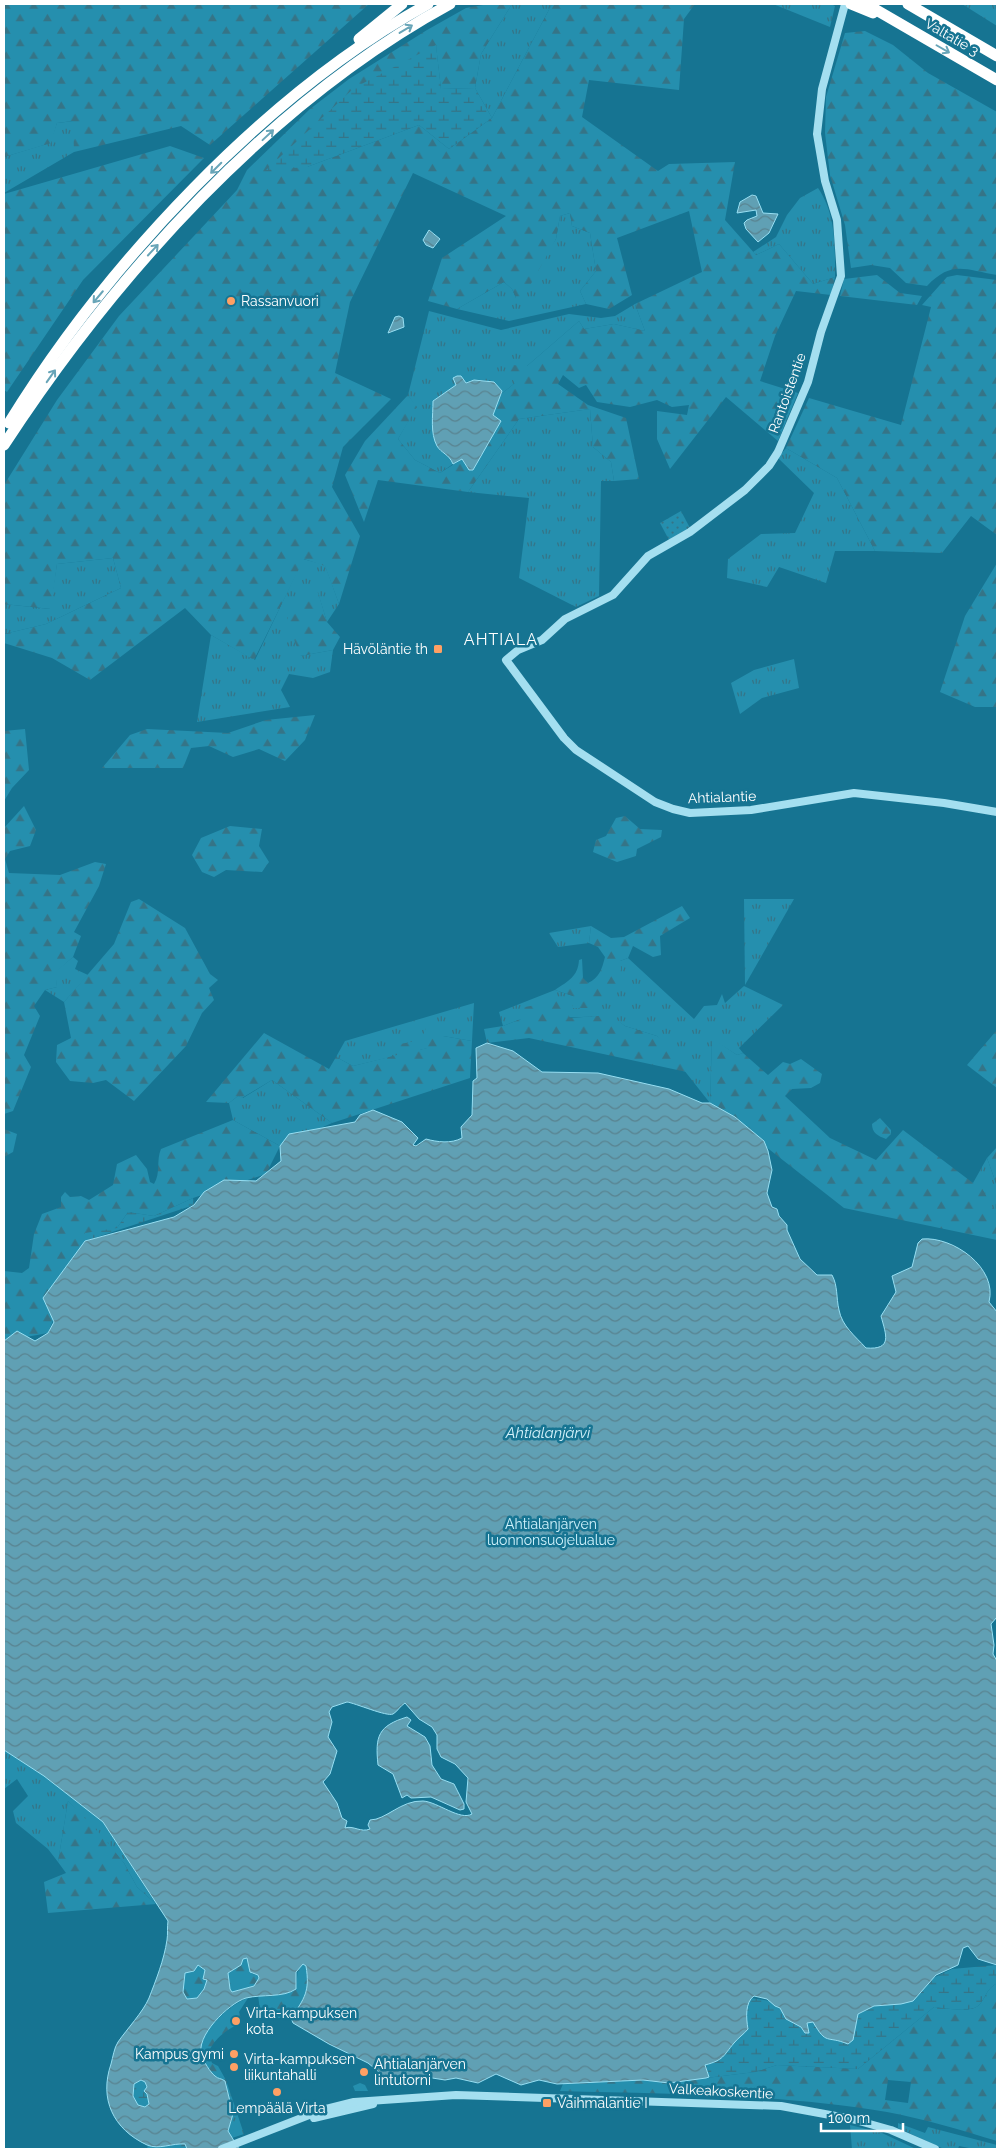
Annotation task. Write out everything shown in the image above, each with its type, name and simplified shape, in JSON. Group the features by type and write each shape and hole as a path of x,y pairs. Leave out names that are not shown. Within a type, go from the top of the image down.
{"highway":[{"path":"4,433 70,331 126,263 225,159 332,66 364,35 402,4"},
{"path":"332,66 387,28 428,4"},
{"path":"4,445 58,367 136,269 232,168 284,120 344,70 393,37 450,4"},
{"path":"851,4 901,24"},
{"name":"Valtatie 3","path":"866,4 997,80"},
{"name":"Valtatie 3","path":"908,4 997,56"}],"street":[{"name":"Rantoistentie","path":"506,660 518,650 542,640 561,621 613,595 648,556 710,518 745,490 769,466 778,452 808,382 821,332 841,276 837,220 825,181 817,134 822,89 845,4"},
{"name":"Ahtialantie","path":"506,660 564,738 576,750 655,802 673,809 690,813 751,810 854,793 944,803 997,812"},
{"name":"Valkeakoskentie","path":"222,2149 328,2108 354,2102 456,2095 772,2106 852,2119 891,2130 935,2149"}],"green space":[{"path":"4,4 369,4 210,145 181,126 74,152 73,121 57,123 51,143 4,157"},
{"path":"489,4 512,4 481,54 475,88 441,89 436,46 307,167 419,125 449,149 492,118 552,4 695,4 684,19 679,90 589,80 582,117 658,171 669,164 735,162 725,220 756,255 779,244 813,284 835,277 831,295 796,291 775,336 760,381 798,393 778,441 726,397 670,469 657,439 657,411 687,415 689,405 672,407 657,400 630,407 597,402 586,385 579,388 563,375 558,384 588,405 626,418 639,479 614,481 611,462 593,447 590,409 519,419 468,492 378,480 364,522 345,475 365,441 408,395 417,407 398,439 415,460 440,473 462,459 469,470 501,421 493,415 500,395 515,383 509,374 513,365 527,366 579,321 584,329 614,324 645,331 635,304 702,272 689,211 617,238 632,295 609,309 586,304 580,291 596,271 590,233 572,226 570,213 560,216 556,239 523,298 516,298 512,289 504,282 457,309 428,301 442,258 506,216 413,173 350,302 335,373 391,399 343,447 332,487 360,536 339,604 325,566 304,559 254,660 211,635 185,608 90,680 52,658 4,643 4,634 46,624 121,588 113,558 57,564 51,609 4,604 4,485 57,400 119,316 237,190 247,170 310,109 349,79 427,30 466,8"},
{"path":"512,4 552,4 492,118 475,88 481,54"},
{"path":"773,4 831,4 835,6 830,27"},
{"path":"962,4 997,4 997,26"},
{"path":"865,31 893,45 928,73 997,112 997,275 967,269 952,270 936,278 927,286 906,283 890,268 871,265 851,268 845,225 830,175 825,133 826,97 845,33"},
{"path":"436,45 441,89 475,88 492,118 449,149 419,125 307,167 266,170 354,88"},
{"path":"74,121 74,152 4,193 4,157 50,143 57,123"},
{"path":"170,146 204,158 83,280 7,392 4,390 4,194"},
{"path":"818,188 824,198 831,219 835,277 813,284 779,244 756,255 753,252 776,237 787,215 800,198"},
{"path":"570,213 572,226 590,233 596,271 580,291 586,304 509,321 457,309 504,282 512,289 516,298 556,239 560,216"},
{"path":"877,275 900,293 922,296 917,305 840,296 844,279"},
{"path":"957,275 997,280 997,535 971,516 942,553 875,551 837,478 786,448 809,398 901,425 931,307 922,305 947,277"},
{"path":"635,304 645,331 614,324 584,329 579,321 527,366 515,383 500,395 490,383 483,380 475,380 452,388 433,401 433,436 439,449 453,464 440,473 415,460 398,439 416,407 408,395 429,311 501,330 569,314 601,318 615,316"},
{"path":"590,409 593,447 611,462 614,481 601,481 599,596 576,607 519,578 529,498 468,492 519,419"},
{"path":"786,448 837,478 875,551 835,551 826,583 779,567 767,587 727,578 728,559 761,534 795,533 814,493 778,458"},
{"path":"681,511 690,528 669,540 660,523"},
{"path":"113,558 121,588 46,624 4,634 4,604 50,609 57,564"},
{"path":"303,559 325,565 339,604 327,622 318,593 300,656 333,650 330,672 313,678 289,674 281,690 290,707 197,722 211,635 255,660"},
{"path":"997,563 997,707 975,707 940,692 965,616"},
{"path":"318,592 327,622 340,637 333,650 300,656 287,620 292,605"},
{"path":"794,659 799,688 762,698 740,714 731,683 754,670"},
{"path":"315,715 305,740 285,761 259,749 233,757 209,746 191,748 183,768 102,768 130,735 147,729 228,733 266,720"},
{"path":"25,729 29,770 12,788 4,801 4,731"},
{"path":"24,806 36,830 30,846 10,851 5,859 9,873 60,875 95,862 106,864 99,886 74,932 81,936 73,957 56,972 57,987 45,990 34,1006 40,1016 24,1055 31,1067 13,1111 4,1114 4,828"},
{"path":"625,816 640,829 662,830 661,837 637,849 636,856 617,862 593,852 596,840 606,836 616,818"},
{"path":"230,826 262,829 259,846 269,862 262,872 226,870 214,877 202,872 192,855 201,838"},
{"path":"139,899 185,928 210,974 218,980 209,988 214,1000 202,1013 186,1046 134,1101 106,1080 93,1083 70,1081 56,1062 57,1045 71,1038 64,1002 114,944 131,902"},
{"path":"744,899 794,899 745,985"},
{"path":"682,906 690,918 660,936 661,955 653,957 633,946 628,958 620,961 623,984 597,1008 572,1008 573,996 555,990 574,975 577,971 579,960 582,959 583,978 588,983 600,973 605,957 598,947 589,943 591,926 611,938 624,937"},
{"path":"591,926 589,943 558,947 549,933"},
{"path":"73,957 78,961 75,969 88,975 64,1002 45,990 57,987 55,972"},
{"path":"628,958 694,1019 704,1006 717,1005 722,994 725,1003 744,986 783,1005 739,1048 743,1053 737,1055 712,1039 710,1103 657,1036 625,1026 611,1016 521,1019 503,1026 499,1012 555,990 573,996 573,1008 620,961"},
{"path":"561,1000 570,1018 611,1015 625,1026 657,1036 696,1074 529,1038 487,1043 484,1029 503,1026 521,1019 520,1008"},
{"path":"474,1003 472,1041 443,1036 428,1048 353,1066 336,1057 345,1041"},
{"path":"429,1022 443,1036 472,1041 470,1078 332,1123 272,1080 242,1098 238,1096 229,1103 206,1102 264,1033 329,1069 336,1057 353,1066 397,1055 400,1044 416,1041 419,1050 427,1048 422,1037"},
{"path":"997,1030 997,1088 967,1065"},
{"path":"712,1038 737,1055 743,1053 768,1075 783,1062 790,1064 801,1059 822,1074 820,1083 811,1088 792,1089 785,1096 830,1138 876,1160 903,1130 973,1183 979,1182 997,1216 997,1240 844,1208 710,1103"},
{"path":"272,1080 332,1123 280,1146 233,1120 229,1103 238,1096 243,1098"},
{"path":"880,1118 891,1130 891,1134 886,1139 876,1134 872,1127 872,1124"},
{"path":"233,1120 280,1146 266,1174 193,1198 154,1216 128,1212 117,1228 85,1241 48,1333 4,1341 4,1271 22,1273 29,1268 34,1234 42,1214 61,1207 61,1197 65,1192 70,1197 81,1196 89,1200 113,1185 117,1164 136,1155 147,1169 150,1182 154,1184 161,1149"},
{"path":"4,1129 17,1134 13,1152 4,1157"},
{"path":"997,1147 997,1186 987,1158"},
{"path":"987,1158 997,1186 997,1216 973,1183"},
{"path":"193,1198 194,1205 85,1241 85,1233 117,1228 128,1212 154,1216"},
{"path":"4,1750 44,1776 103,1822 156,1904 137,1887 124,1863 68,1801 58,1862 48,1849 16,1823 13,1811 28,1796 17,1779 4,1789"},
{"path":"68,1801 104,1838 124,1863 137,1887 156,1904 48,1913 44,1882 66,1873 58,1862"},
{"path":"246,1958 249,1961 252,1974 258,1975 259,1978 254,1986 232,1992 228,1973 241,1965 243,1959"},
{"path":"303,1964 306,1966 307,1988 300,2005 291,2018 261,2018 258,1995 292,1992 296,1989 298,1968"},
{"path":"198,1965 205,1970 203,1976 207,1979 204,1989 197,1998 187,1999 183,1992 185,1973"},
{"path":"997,1965 997,1983 990,1988 976,2007 958,2010 934,2007 858,2069 777,2065 755,2072 706,2078 709,2076 705,2065 751,1998 858,2014 952,1969"},
{"path":"997,1983 997,2141 915,2118 847,2106 765,2098 560,2091 563,2084 644,2080 657,2082 706,2078 755,2072 777,2065 858,2069 934,2007 958,2010 971,2009 980,2004","holes":["888,2080 911,2082 908,2103 885,2100"]},
{"path":"248,1998 239,2012 242,2022 222,2034 208,2053 212,2063 218,2066 227,2082 226,2085 224,2081 213,2074 203,2059 202,2041 214,2022 240,2001"},
{"path":"141,2080 145,2082 149,2104 146,2107 138,2105 133,2096 134,2084"},
{"path":"227,2083 244,2134 232,2138 228,2131 233,2114 227,2094"},
{"path":"360,2083 365,2085 368,2091 355,2091 353,2086"},
{"path":"898,2123 925,2133 928,2127 997,2145 997,2149 974,2149 959,2146 958,2149 944,2149 898,2128"},
{"path":"850,2125 882,2133 916,2149 852,2149"},
{"path":"177,2143 185,2144 187,2149 147,2149 148,2145 161,2147"}],"water":[{"path":"752,195 756,196 763,213 778,214 769,233 758,242 746,229 744,223 757,216 756,210 737,213 740,202"},
{"path":"429,230 440,239 433,248 426,245 423,240"},
{"path":"395,317 403,318 404,327 388,333"},
{"path":"461,376 466,383 474,380 494,382 502,391 493,415 501,421 473,470 469,470 462,459 453,464 437,446 433,436 433,401 456,385 453,378"},
{"name":"Ahtialanjärvi","path":"487,1043 513,1051 542,1072 598,1073 669,1089 702,1103 710,1103 735,1117 764,1141 772,1170 767,1193 772,1207 777,1209 779,1216 787,1225 787,1230 800,1259 817,1275 832,1275 843,1321 866,1348 880,1347 884,1344 886,1335 881,1316 896,1292 892,1276 912,1267 918,1243 922,1239 934,1239 959,1249 980,1266 987,1277 990,1289 989,1302 997,1312 997,1617 991,1624 994,1645 993,1654 997,1661 997,1965 978,1959 968,1946 963,1948 958,1965 936,1975 913,2001 874,2006 858,2014 853,2040 848,2044 824,2037 813,2022 807,2023 809,2033 805,2033 801,2027 786,2019 780,2008 767,1999 754,1996 748,2006 748,2029 722,2057 705,2065 709,2077 669,2083 643,2080 557,2084 539,2080 521,2085 496,2074 478,2083 456,2078 445,2080 426,2077 413,2079 385,2077 368,2063 329,2044 293,2023 291,2018 300,2005 307,1988 306,1966 303,1964 296,1972 296,1989 285,1994 252,1997 239,2001 222,2014 203,2040 201,2048 204,2061 217,2078 225,2081 233,2114 228,2131 239,2149 187,2149 185,2144 156,2147 147,2145 125,2131 112,2112 108,2101 108,2077 117,2044 143,2009 152,1991 166,1947 168,1921 103,1822 44,1776 4,1750 4,1341 17,1331 35,1341 48,1333 54,1322 43,1298 85,1241 174,1217 194,1205 204,1192 224,1180 256,1181 281,1161 280,1146 289,1134 355,1122 360,1115 373,1110 402,1122 418,1138 413,1145 416,1146 426,1139 444,1142 462,1138 461,1127 472,1115 473,1081 477,1078 476,1048","holes":["347,1702 378,1712 393,1714 405,1703 419,1719 432,1727 437,1735 437,1749 441,1757 455,1764 468,1778 466,1802 472,1814 461,1815 423,1801 408,1804 382,1817 370,1820 368,1825 370,1829 345,1828 347,1821 342,1818 337,1803 323,1782 330,1774 337,1751 328,1737 332,1722 329,1712 332,1707","247,1958 250,1972 258,1975 259,1978 254,1986 232,1992 228,1973 241,1965 243,1959","198,1965 205,1970 203,1979 207,1980 204,1989 197,1998 187,1999 183,1992 185,1973 194,1971","141,2080 145,2082 147,2087 144,2091 147,2094 149,2104 145,2107 138,2105 133,2096 134,2084"]},
{"path":"407,1717 411,1720 407,1726 425,1737 430,1746 432,1765 441,1779 454,1784 464,1804 464,1809 460,1810 431,1797 411,1798 407,1795 402,1798 393,1774 378,1765 377,1747 380,1734 390,1724"}],"place":[{"name":"Rassanvuori","path":"231,301"},
{"name":"Hävöläntie th","path":"438,649"},
{"name":"Virta-kampuksen kota","path":"236,2021"},
{"name":"Kampus gymi","path":"234,2054"},
{"name":"Virta-kampuksen liikuntahalli","path":"234,2067"},
{"name":"Ahtialanjärven lintutorni","path":"364,2072"},
{"name":"Lempäälä Virta","path":"277,2092"},
{"name":"Vaihmalantie I","path":"547,2103"}],"district":[{"name":"AHTIALA","path":"501,639"}],"park label":[{"name":"Ahtialanjärven luonnonsuojelualue","path":"551,1532"}]}
